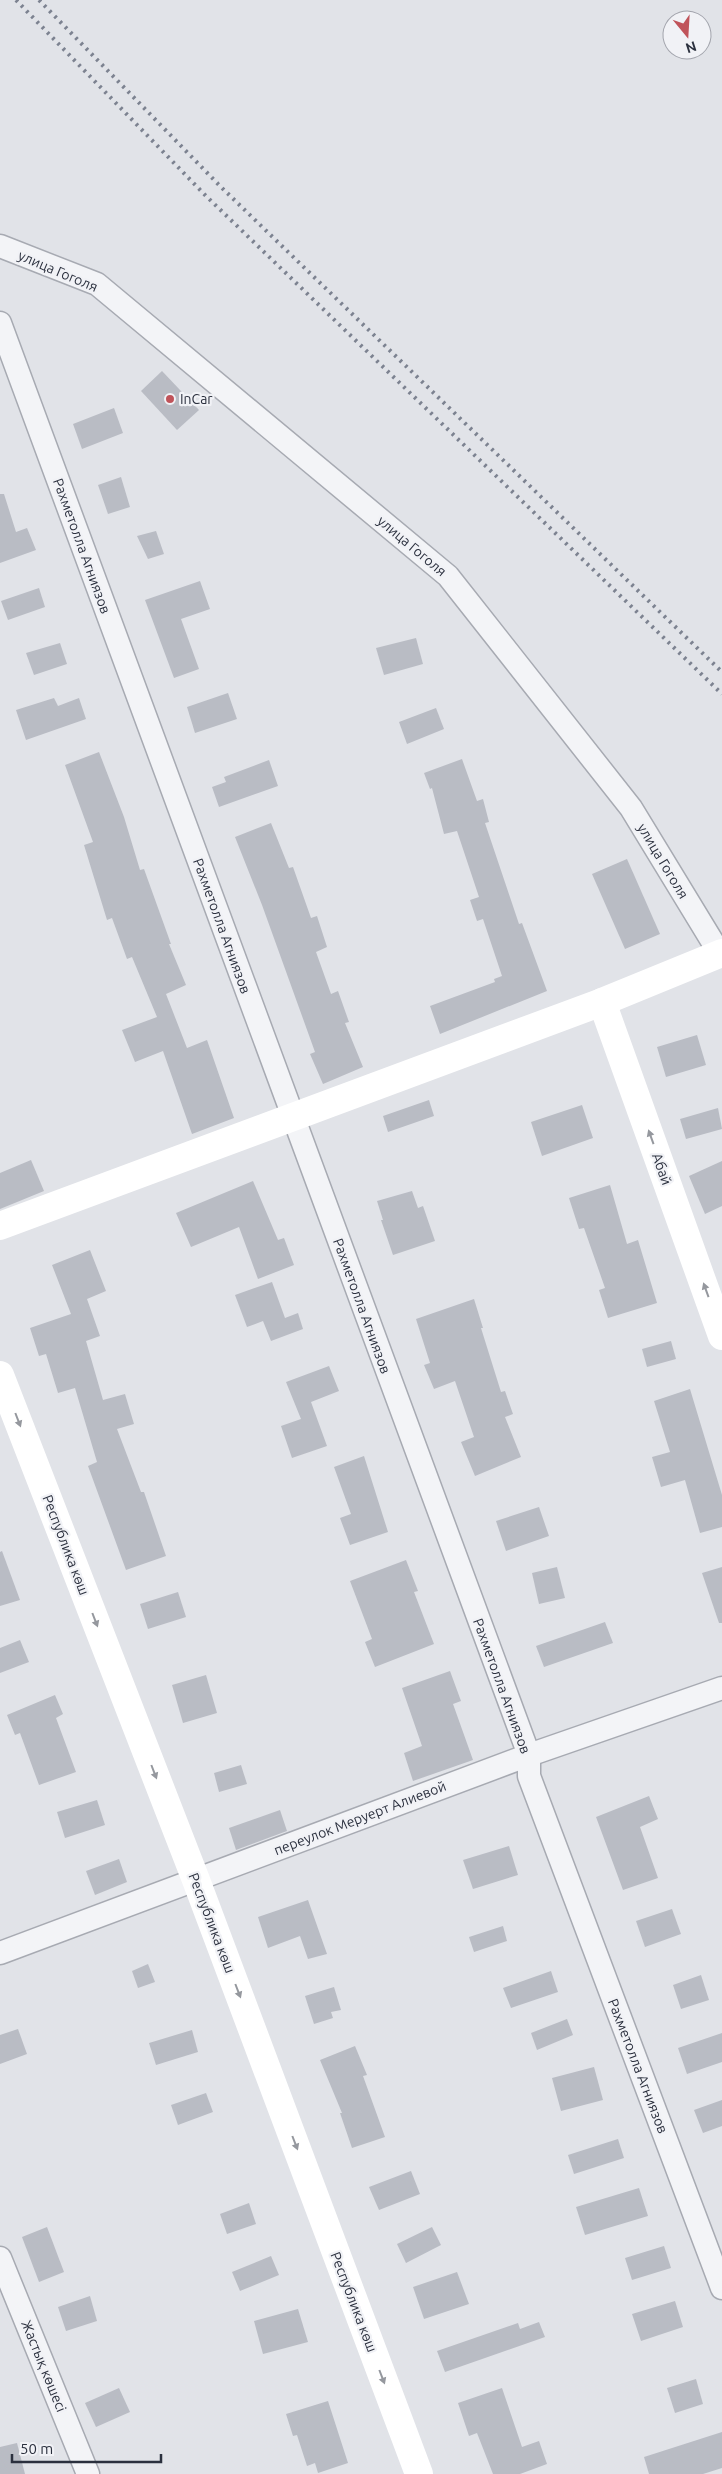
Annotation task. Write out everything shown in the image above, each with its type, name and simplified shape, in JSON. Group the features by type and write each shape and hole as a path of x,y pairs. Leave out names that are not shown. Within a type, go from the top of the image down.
{"main road":[{"path":"0,1226 602,1002 721,954"},
{"name":"Абай","path":"602,1002 722,1336"},
{"name":"Республика көш","path":"0,1374 196,1880 419,2474"}],"street":[{"name":"улица Гоголя","path":"0,246 97,284 448,576 631,808 721,954"},
{"name":"Рахметолла Агниязов","path":"0,324 529,1755 529,1776 722,2288"},
{"name":"переулок Меруерт Алиевой","path":"0,1953 529,1755 722,1688"},
{"name":"Жастық көшесі","path":"0,2258 88,2474"}],"building":[{"path":"162,371 199,410 177,430 141,391"},
{"path":"114,408 123,433 82,449 73,424"},
{"path":"121,477 130,507 108,514 98,485"},
{"path":"0,494 4,494 16,532 27,528 36,550 0,563"},
{"path":"156,531 164,554 148,559 137,536"},
{"path":"200,581 210,609 181,619 199,669 174,678 145,600"},
{"path":"39,588 45,607 8,620 1,601"},
{"path":"416,638 423,664 384,675 376,648"},
{"path":"60,643 67,664 34,675 26,653"},
{"path":"228,693 237,719 195,733 187,707"},
{"path":"54,698 58,706 79,698 86,719 26,740 16,710"},
{"path":"436,708 444,729 407,744 399,722"},
{"path":"99,752 124,817 140,870 144,869 171,944 169,944 186,985 166,994 187,1048 207,1040 234,1118 192,1134 163,1051 135,1062 122,1030 157,1017 132,957 127,959 112,918 107,920 84,845 93,842 65,765"},
{"path":"462,759 477,801 483,799 489,822 485,823 519,924 522,923 547,991 440,1034 430,1006 495,982 494,979 502,976 483,919 477,921 470,900 479,897 457,831 444,834 432,788 430,789 424,773"},
{"path":"269,760 278,786 219,807 212,787 226,782 224,777"},
{"path":"271,823 289,868 293,867 311,918 317,916 327,947 316,952 331,994 338,991 349,1022 345,1023 363,1067 323,1084 310,1054 315,1052 262,905 235,837"},
{"path":"627,859 660,934 625,949 592,874"},
{"path":"697,1035 706,1065 666,1077 657,1047"},
{"path":"429,1100 434,1116 388,1132 383,1116"},
{"path":"582,1105 593,1138 542,1156 531,1122"},
{"path":"718,1108 722,1129 686,1139 680,1119"},
{"path":"31,1160 44,1191 0,1209 0,1173"},
{"path":"722,1161 722,1206 705,1214 689,1176"},
{"path":"253,1181 278,1240 284,1238 294,1265 258,1279 239,1227 191,1247 176,1213"},
{"path":"610,1185 627,1244 638,1240 657,1303 608,1318 599,1290 605,1288 584,1228 579,1229 569,1198"},
{"path":"412,1191 418,1208 423,1206 435,1241 393,1255 381,1220 383,1220 377,1201"},
{"path":"90,1250 106,1291 87,1299 100,1336 86,1341 103,1400 125,1394 134,1424 117,1429 141,1492 144,1492 166,1556 126,1570 88,1466 97,1462 75,1388 58,1393 46,1354 39,1356 30,1328 71,1314 52,1265"},
{"path":"272,1282 285,1318 298,1313 303,1329 271,1341 263,1321 247,1327 235,1295"},
{"path":"474,1299 501,1392 505,1391 513,1414 505,1417 521,1457 475,1476 461,1442 474,1437 455,1381 434,1389 424,1365 430,1363 416,1319"},
{"path":"671,1341 676,1359 647,1367 642,1349"},
{"path":"329,1366 339,1391 311,1402 327,1446 292,1458 281,1426 301,1419 286,1382"},
{"path":"690,1389 722,1495 722,1527 700,1533 685,1480 661,1487 652,1457 670,1452 654,1401"},
{"path":"364,1456 388,1532 350,1545 340,1518 351,1514 334,1467"},
{"path":"539,1507 549,1536 506,1551 496,1521"},
{"path":"2,1551 20,1600 0,1606 0,1552"},
{"path":"406,1560 418,1591 414,1592 434,1644 375,1667 365,1642 372,1639 350,1581"},
{"path":"557,1567 565,1598 539,1604 532,1573"},
{"path":"722,1567 722,1623 719,1623 702,1573"},
{"path":"178,1592 186,1617 148,1629 140,1604"},
{"path":"605,1622 613,1643 544,1667 536,1646"},
{"path":"20,1640 29,1662 0,1673 0,1648"},
{"path":"450,1671 461,1701 453,1704 473,1760 413,1781 404,1753 422,1746 402,1688"},
{"path":"206,1675 217,1713 183,1723 172,1685"},
{"path":"55,1695 63,1714 56,1718 76,1772 39,1785 20,1733 15,1735 7,1715"},
{"path":"241,1765 247,1784 219,1792 214,1773"},
{"path":"649,1796 658,1819 640,1827 658,1878 623,1890 596,1817"},
{"path":"97,1800 105,1825 65,1838 57,1812"},
{"path":"280,1810 287,1831 236,1850 229,1828"},
{"path":"509,1846 518,1875 473,1889 463,1860"},
{"path":"119,1859 127,1882 95,1895 86,1871"},
{"path":"308,1900 327,1954 308,1959 300,1936 268,1948 258,1917"},
{"path":"672,1909 681,1934 645,1947 636,1921"},
{"path":"503,1926 507,1941 474,1952 469,1937"},
{"path":"148,1964 155,1982 138,1988 132,1971"},
{"path":"551,1971 558,1992 511,2008 503,1988"},
{"path":"701,1975 709,2000 681,2009 673,1985"},
{"path":"334,1987 341,2010 331,2012 333,2018 314,2024 305,1996"},
{"path":"567,2019 573,2035 537,2050 531,2033"},
{"path":"18,2029 27,2054 0,2064 0,2035"},
{"path":"192,2030 198,2052 156,2065 149,2043"},
{"path":"722,2033 722,2062 687,2074 678,2048"},
{"path":"355,2046 367,2075 363,2076 385,2137 352,2148 340,2113 342,2113 320,2060"},
{"path":"594,2067 603,2100 561,2111 552,2078"},
{"path":"206,2093 213,2112 178,2125 171,2105"},
{"path":"722,2100 722,2126 703,2133 694,2110"},
{"path":"618,2139 624,2158 574,2174 568,2155"},
{"path":"411,2171 420,2194 379,2210 369,2187"},
{"path":"639,2188 648,2216 585,2235 576,2207"},
{"path":"249,2203 256,2224 227,2234 220,2214"},
{"path":"47,2227 64,2272 39,2282 22,2237"},
{"path":"432,2227 441,2245 406,2263 397,2244"},
{"path":"664,2246 671,2268 632,2280 625,2258"},
{"path":"271,2256 279,2275 240,2291 232,2272"},
{"path":"457,2272 469,2304 424,2319 413,2287"},
{"path":"90,2296 97,2321 66,2331 58,2307"},
{"path":"675,2301 683,2327 641,2341 632,2314"},
{"path":"298,2309 308,2342 263,2354 254,2321"},
{"path":"539,2322 545,2337 445,2372 437,2351 518,2323 520,2329"},
{"path":"696,2379 703,2404 675,2413 667,2388"},
{"path":"119,2388 130,2412 96,2427 85,2403"},
{"path":"502,2388 522,2447 539,2441 547,2464 520,2474 493,2474 477,2433 469,2436 458,2403"},
{"path":"328,2401 348,2463 318,2473 315,2463 307,2466 297,2435 293,2436 286,2414"},
{"path":"722,2432 722,2468 703,2474 649,2474 644,2457"},
{"path":"17,2443 25,2474 0,2474 0,2447"}],"railway":[{"path":"16,0 206,196 722,694"},
{"path":"39,0 221,187 722,672"}],"place":[{"name":"InCar","path":"170,399"}]}
